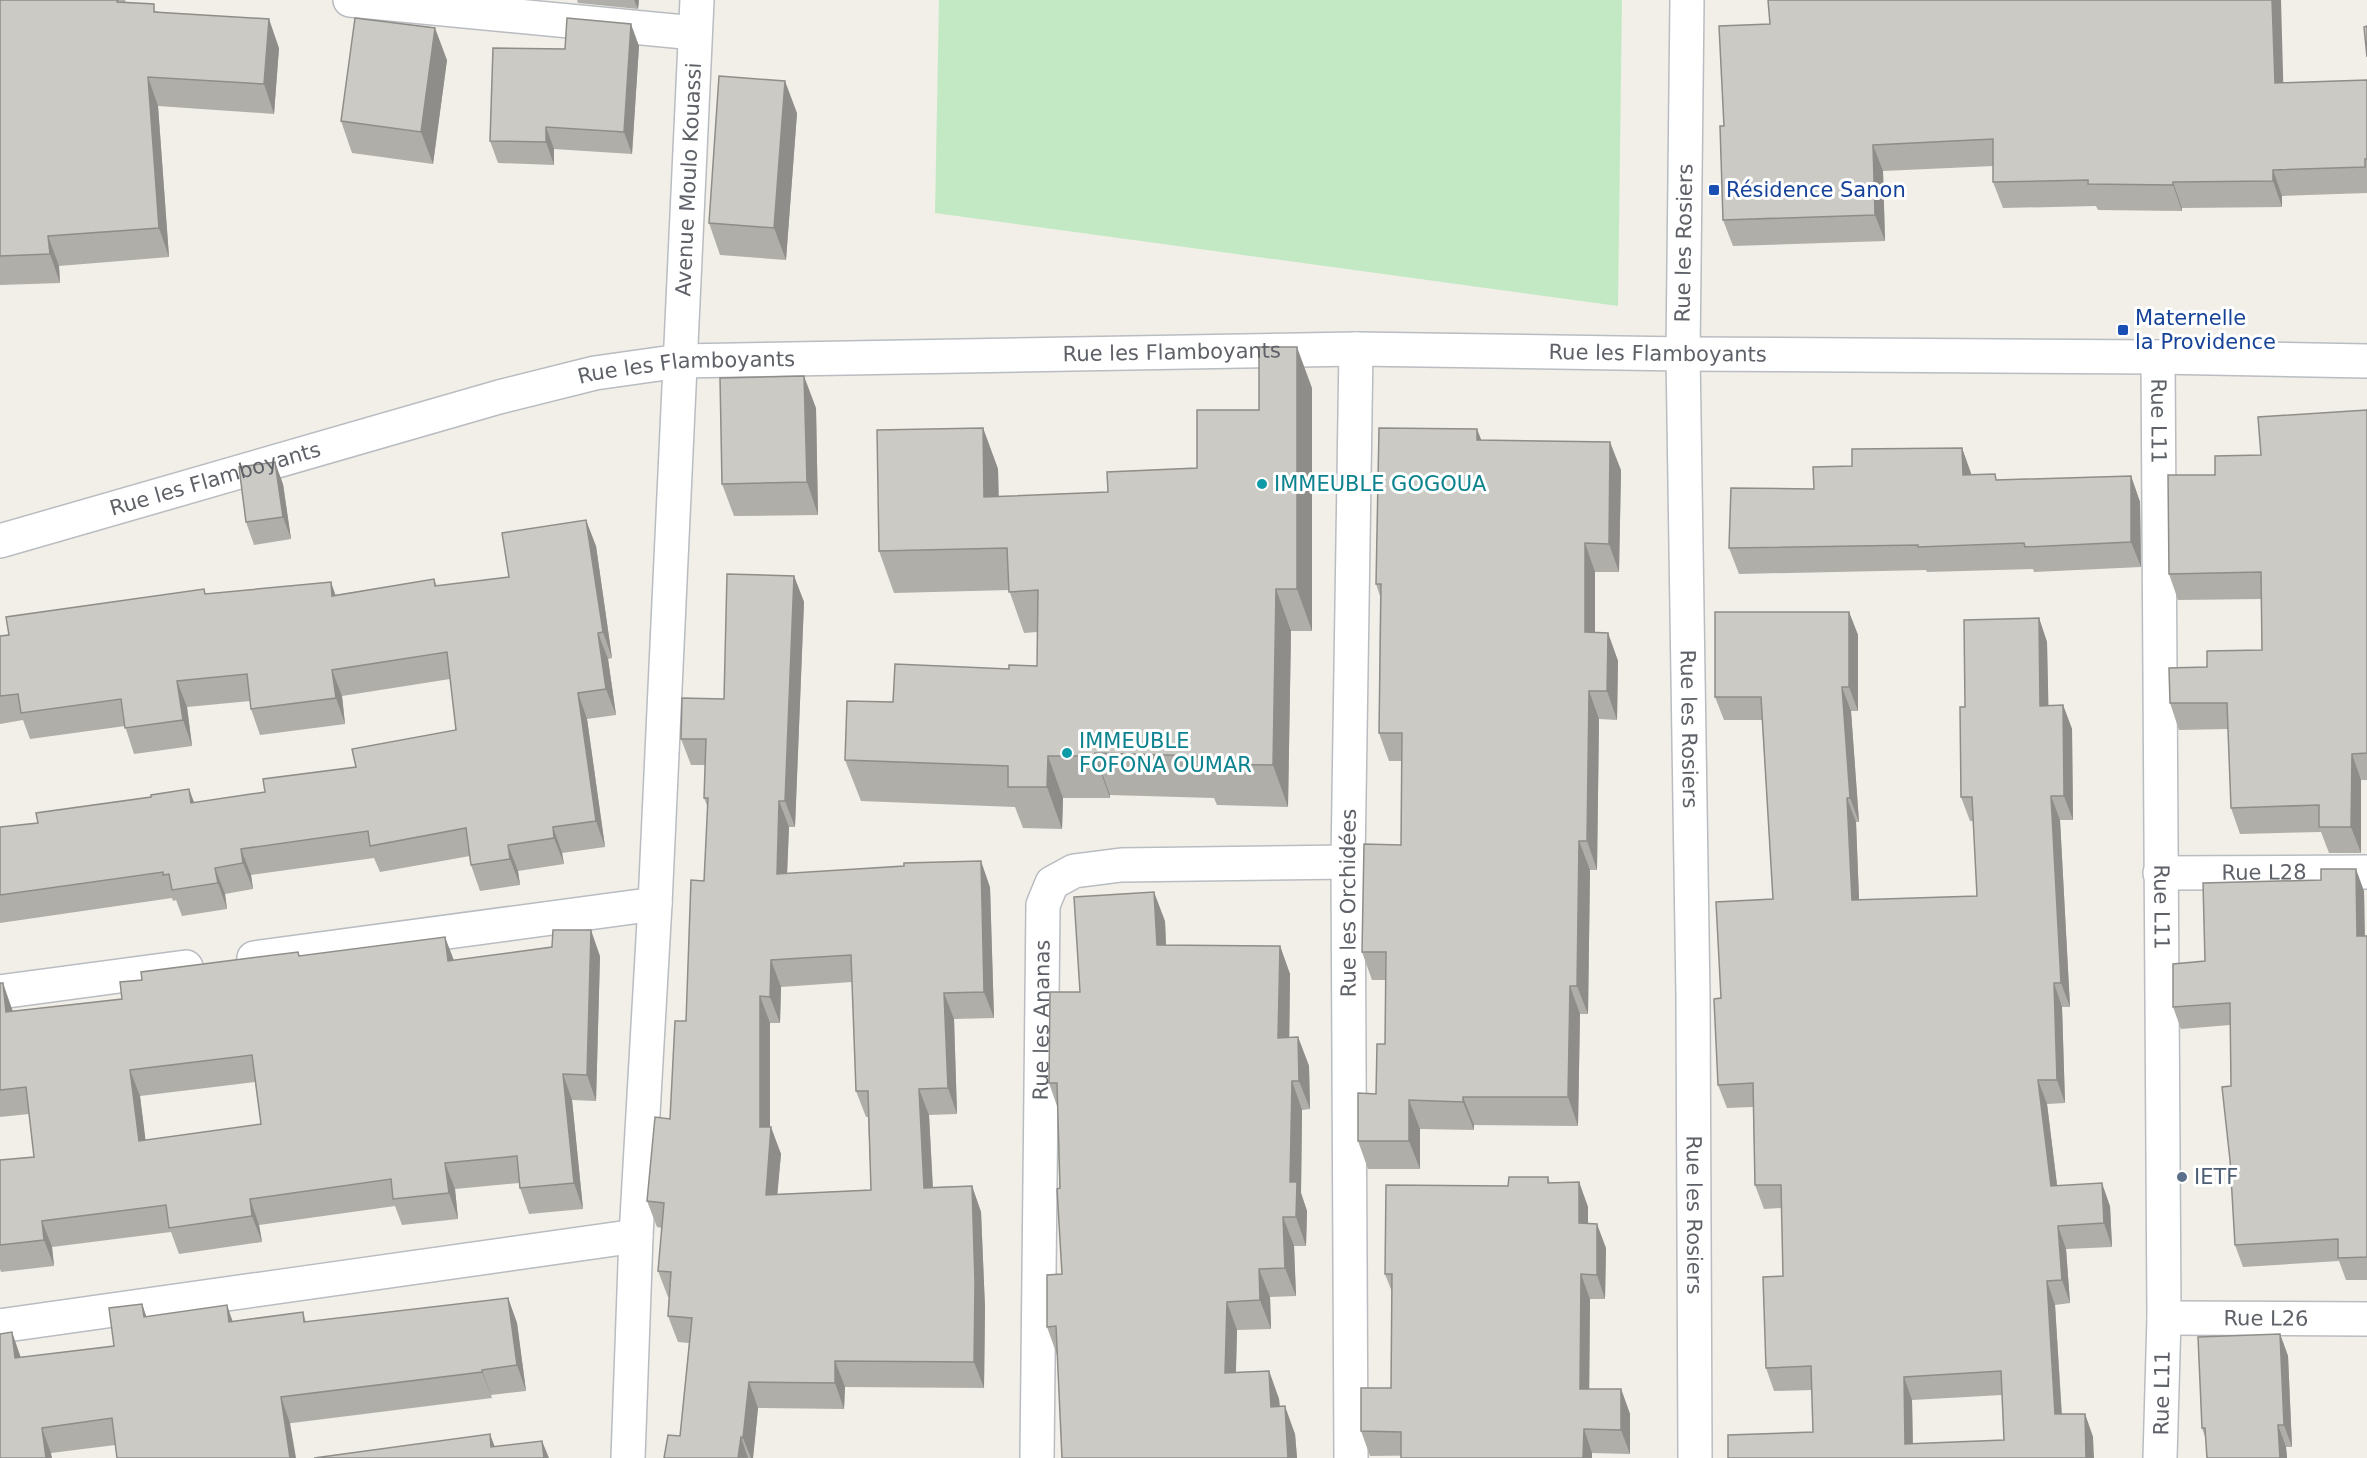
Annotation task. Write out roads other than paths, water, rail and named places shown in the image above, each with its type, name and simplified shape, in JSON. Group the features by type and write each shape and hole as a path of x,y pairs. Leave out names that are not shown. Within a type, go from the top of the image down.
{"street":[{"path":"350,0 694,33"},
{"name":"Avenue Moulo Kouassi","path":"628,1458 636,1236 655,904 697,0"},
{"name":"Rue les Rosiers","path":"1687,0 1683,354 1693,997 1695,1458"},
{"name":"Rue les Flamboyants","path":"0,541 499,397 595,373 680,361 1356,349 2367,361"},
{"name":"Rue les Orchidées","path":"1352,1458 1348,862 1356,349"},
{"name":"Rue L11","path":"2158,357 2164,1318 2160,1458"},
{"name":"Rue les Ananas","path":"1037,1458 1042,906 1052,883 1074,871 1121,865 1348,862"},
{"name":"Rue L28","path":"2160,873 2367,872"},
{"path":"0,992 655,904"},
{"path":"0,1326 636,1236"},
{"name":"Rue L26","path":"2164,1318 2367,1319"}],"place":[{"name":"Résidence Sanon","path":"1714,190"},
{"name":"Maternelle la Providence","path":"2123,330"},
{"name":"IMMEUBLE GOGOUA","path":"1262,484"},
{"name":"IMMEUBLE FOFONA OUMAR","path":"1067,753"},
{"name":"IETF","path":"2182,1177"}]}
